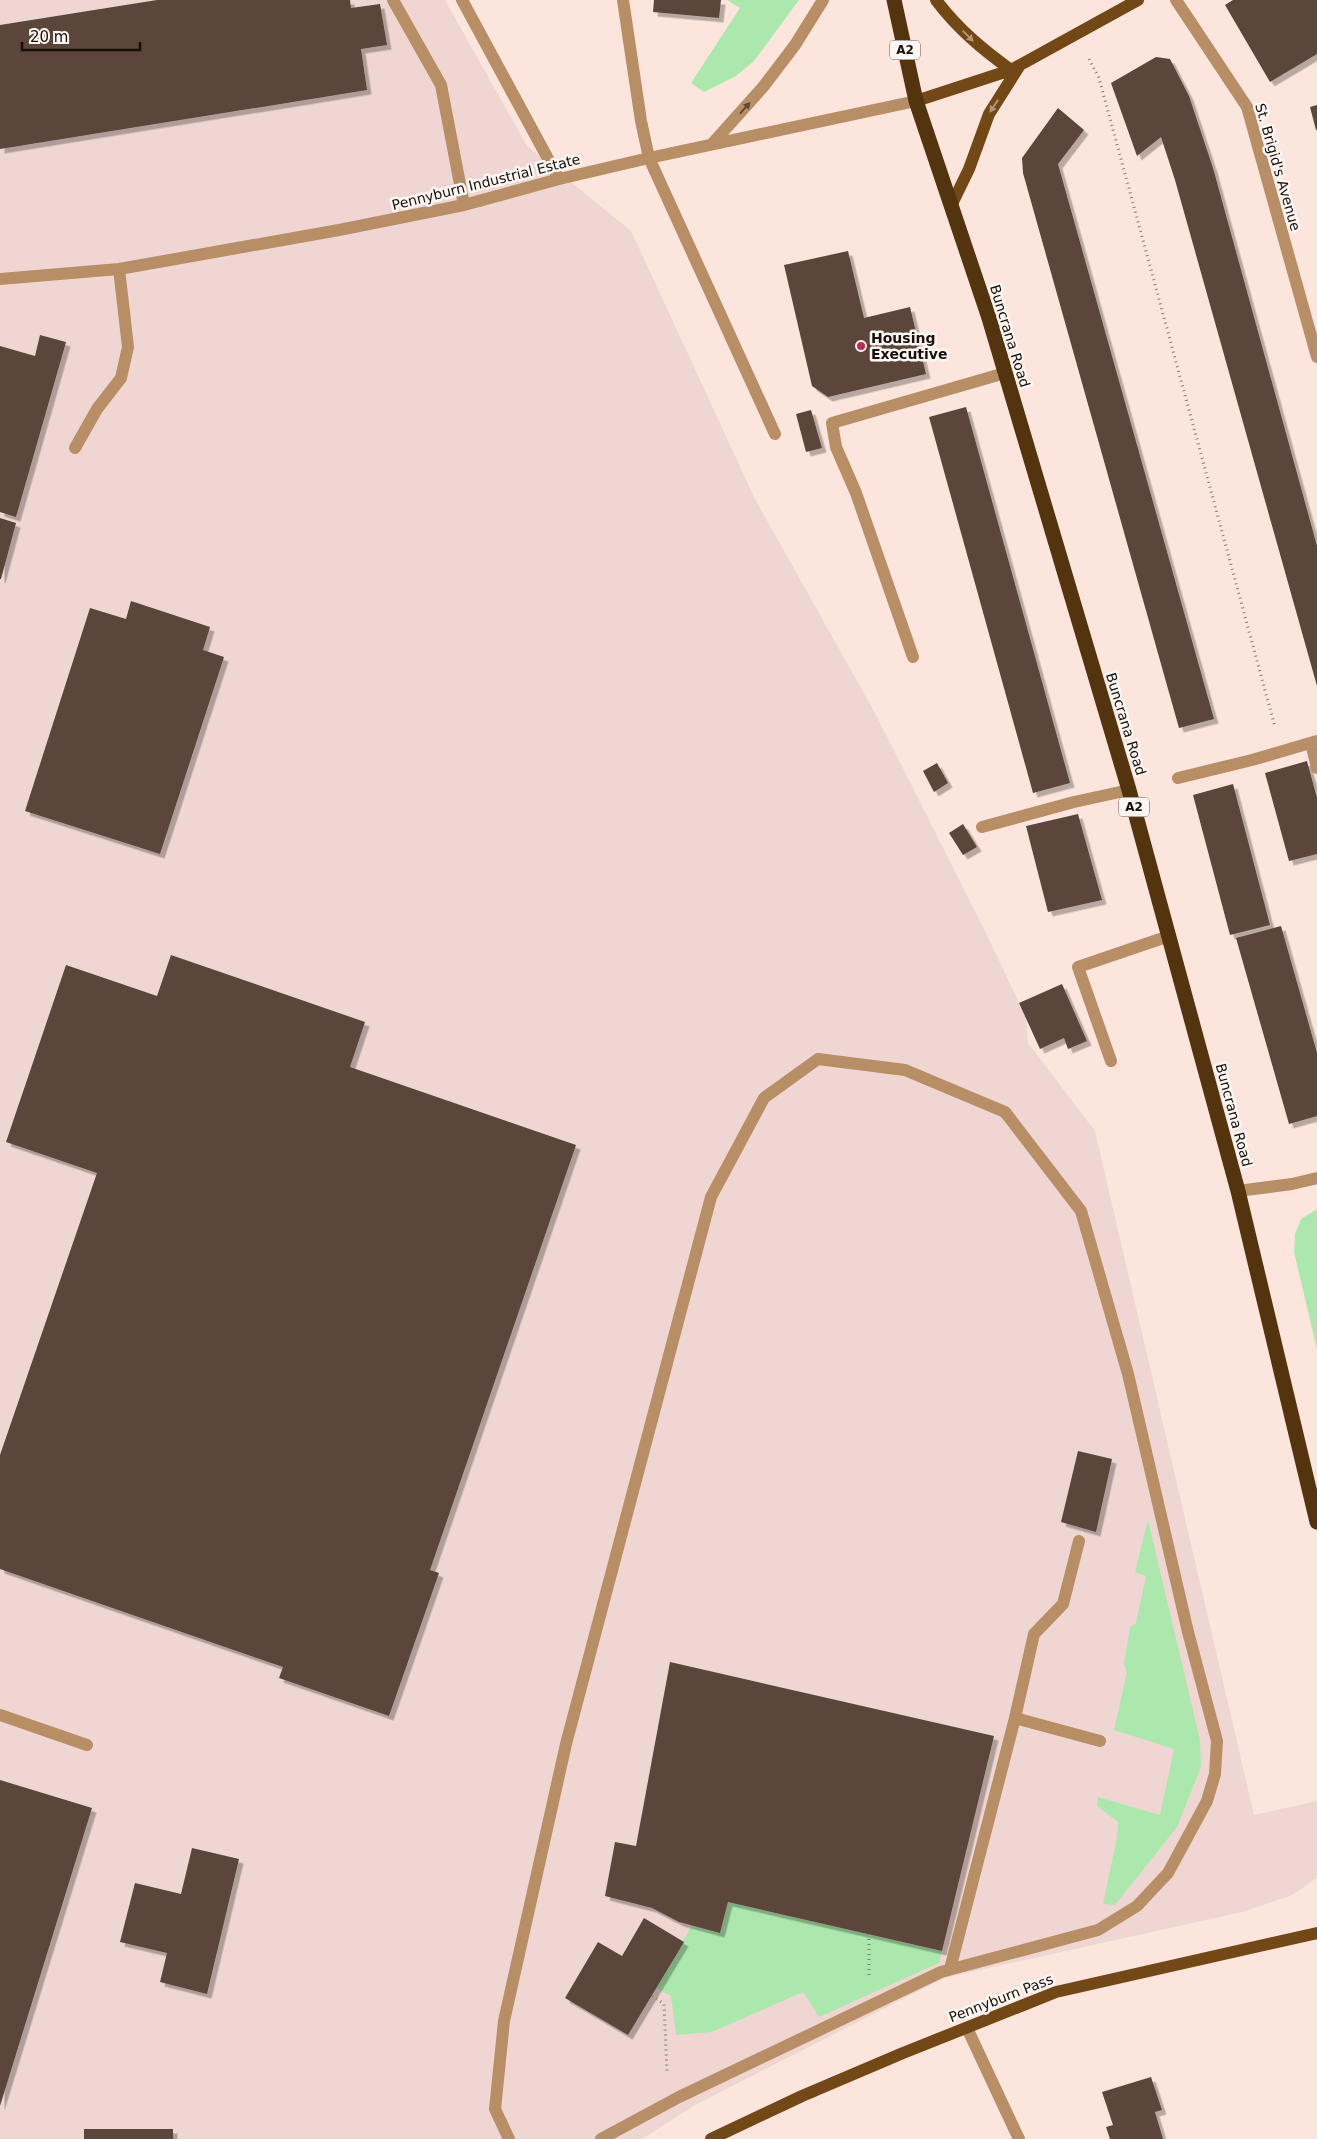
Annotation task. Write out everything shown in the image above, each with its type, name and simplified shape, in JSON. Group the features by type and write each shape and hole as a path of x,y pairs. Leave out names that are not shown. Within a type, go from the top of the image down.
{"highway":[{"name":"Buncrana Road","path":"894,0 916,101 989,318 1129,790 1238,1191 1317,1522"}],"main road":[{"path":"936,0 948,16 979,47 1016,67"},
{"path":"916,101 1016,67 1138,0"},
{"path":"951,206 969,168 989,114 1016,67"},
{"name":"Pennyburn Pass","path":"711,2139 811,2092 1056,1992 1317,1933"}],"street":[{"path":"394,0 441,85 464,205"},
{"path":"462,0 559,179"},
{"path":"623,0 641,121 649,158 775,434"},
{"path":"712,144 763,87 794,45 823,0"},
{"name":"St. Brigid's Avenue","path":"1176,0 1247,107 1317,357"},
{"name":"Pennyburn Industrial Estate","path":"0,279 119,269 339,230 464,205 559,179 649,158 916,101"},
{"path":"75,448 97,409 121,378 128,348 119,269"},
{"path":"913,657 856,494 836,447 832,423 1005,373"},
{"path":"1178,778 1314,742 1317,768"},
{"path":"982,828 1074,802 1129,790"},
{"path":"1111,1061 1078,967 1168,936"},
{"path":"509,2139 495,2109 504,2021 566,1744 711,1197 764,1098 818,1059 904,1070 1005,1112 1080,1210 1128,1374 1188,1632 1217,1741 1215,1774 1207,1801 1168,1873 1137,1906 1098,1930 950,1969 669,2102 601,2139"},
{"path":"1238,1191 1292,1184 1317,1178"},
{"path":"950,1969 1015,1718 1034,1634 1063,1604 1078,1541"},
{"path":"0,1715 87,1745"},
{"path":"1015,1718 1100,1741"},
{"path":"967,2028 1019,2139"}],"path":[{"path":"1075,34 1099,78 1282,752"},
{"path":"869,1934 869,2007"},
{"path":"652,1996 664,2004 669,2102"}],"shaded area":[{"path":"0,0 445,0 527,146 631,231 755,499 875,713 985,931 1026,1017 1028,1043 1095,1131 1254,1815 1317,1801 1317,1878 1292,1895 1242,1912 944,1978 695,2105 642,2139 0,2139"}],"green space":[{"path":"727,0 799,0 754,61 736,76 704,92 691,83 740,8"},
{"path":"1317,1209 1317,1350 1294,1252 1295,1234 1301,1219"},
{"path":"1148,1520 1200,1740 1201,1767 1177,1827 1115,1905 1103,1904 1117,1837 1118,1822 1097,1806 1098,1797 1160,1815 1174,1749 1114,1730 1127,1672 1124,1664 1130,1627 1136,1623 1146,1576 1135,1572"},
{"path":"728,1902 942,1951 939,1963 819,2017 803,1992 712,2032 676,2035 671,1996 656,1988 692,1925 720,1933"}],"building":[{"path":"157,0 350,0 351,8 380,4 387,45 361,49 367,90 0,149 0,25"},
{"path":"654,0 721,0 719,18 653,12"},
{"path":"1233,0 1317,0 1317,54 1270,82 1225,5"},
{"path":"1156,57 1170,59 1189,96 1213,168 1317,546 1317,686 1175,180 1161,137 1137,156 1111,83"},
{"path":"1317,105 1317,130 1316,130 1310,107"},
{"path":"1058,108 1084,130 1058,164 1214,719 1179,728 1023,173 1022,158"},
{"name":"Housing Executive","path":"848,251 864,318 910,307 926,374 828,397 812,386 784,265"},
{"path":"40,335 66,342 16,517 0,512 0,346 35,356"},
{"path":"966,407 1070,783 1033,793 929,417"},
{"path":"811,410 822,448 806,452 796,414"},
{"path":"0,518 16,523 1,579 0,579"},
{"path":"131,601 210,627 203,650 224,657 160,854 25,811 90,608 126,619"},
{"path":"1307,761 1317,798 1317,854 1289,861 1265,773"},
{"path":"937,763 948,783 934,792 923,771"},
{"path":"1233,784 1270,925 1230,935 1193,795"},
{"path":"1078,814 1102,900 1048,912 1026,826"},
{"path":"963,824 977,847 963,855 949,833"},
{"path":"1281,926 1317,1053 1317,1116 1289,1124 1236,938"},
{"path":"171,955 365,1022 350,1067 576,1145 430,1570 439,1573 389,1716 279,1678 283,1667 0,1569 0,1455 97,1173 6,1142 66,965 157,996"},
{"path":"1062,984 1087,1041 1068,1049 1064,1038 1040,1049 1019,1003"},
{"path":"1078,1451 1112,1459 1096,1532 1061,1522"},
{"path":"670,1662 994,1736 942,1951 728,1902 720,1933 679,1922 652,1908 605,1896 615,1842 636,1846"},
{"path":"0,1780 92,1808 0,2106"},
{"path":"192,1848 239,1859 207,1994 160,1982 167,1953 120,1942 135,1883 181,1894"},
{"path":"644,1918 684,1942 628,2035 565,1998 598,1942 622,1956"},
{"path":"1151,2077 1162,2110 1155,2112 1163,2139 1110,2139 1106,2127 1113,2125 1102,2092"},
{"path":"84,2129 173,2129 173,2139 84,2139"}],"place":[{"name":"Housing Executive","path":"861,346"}]}
